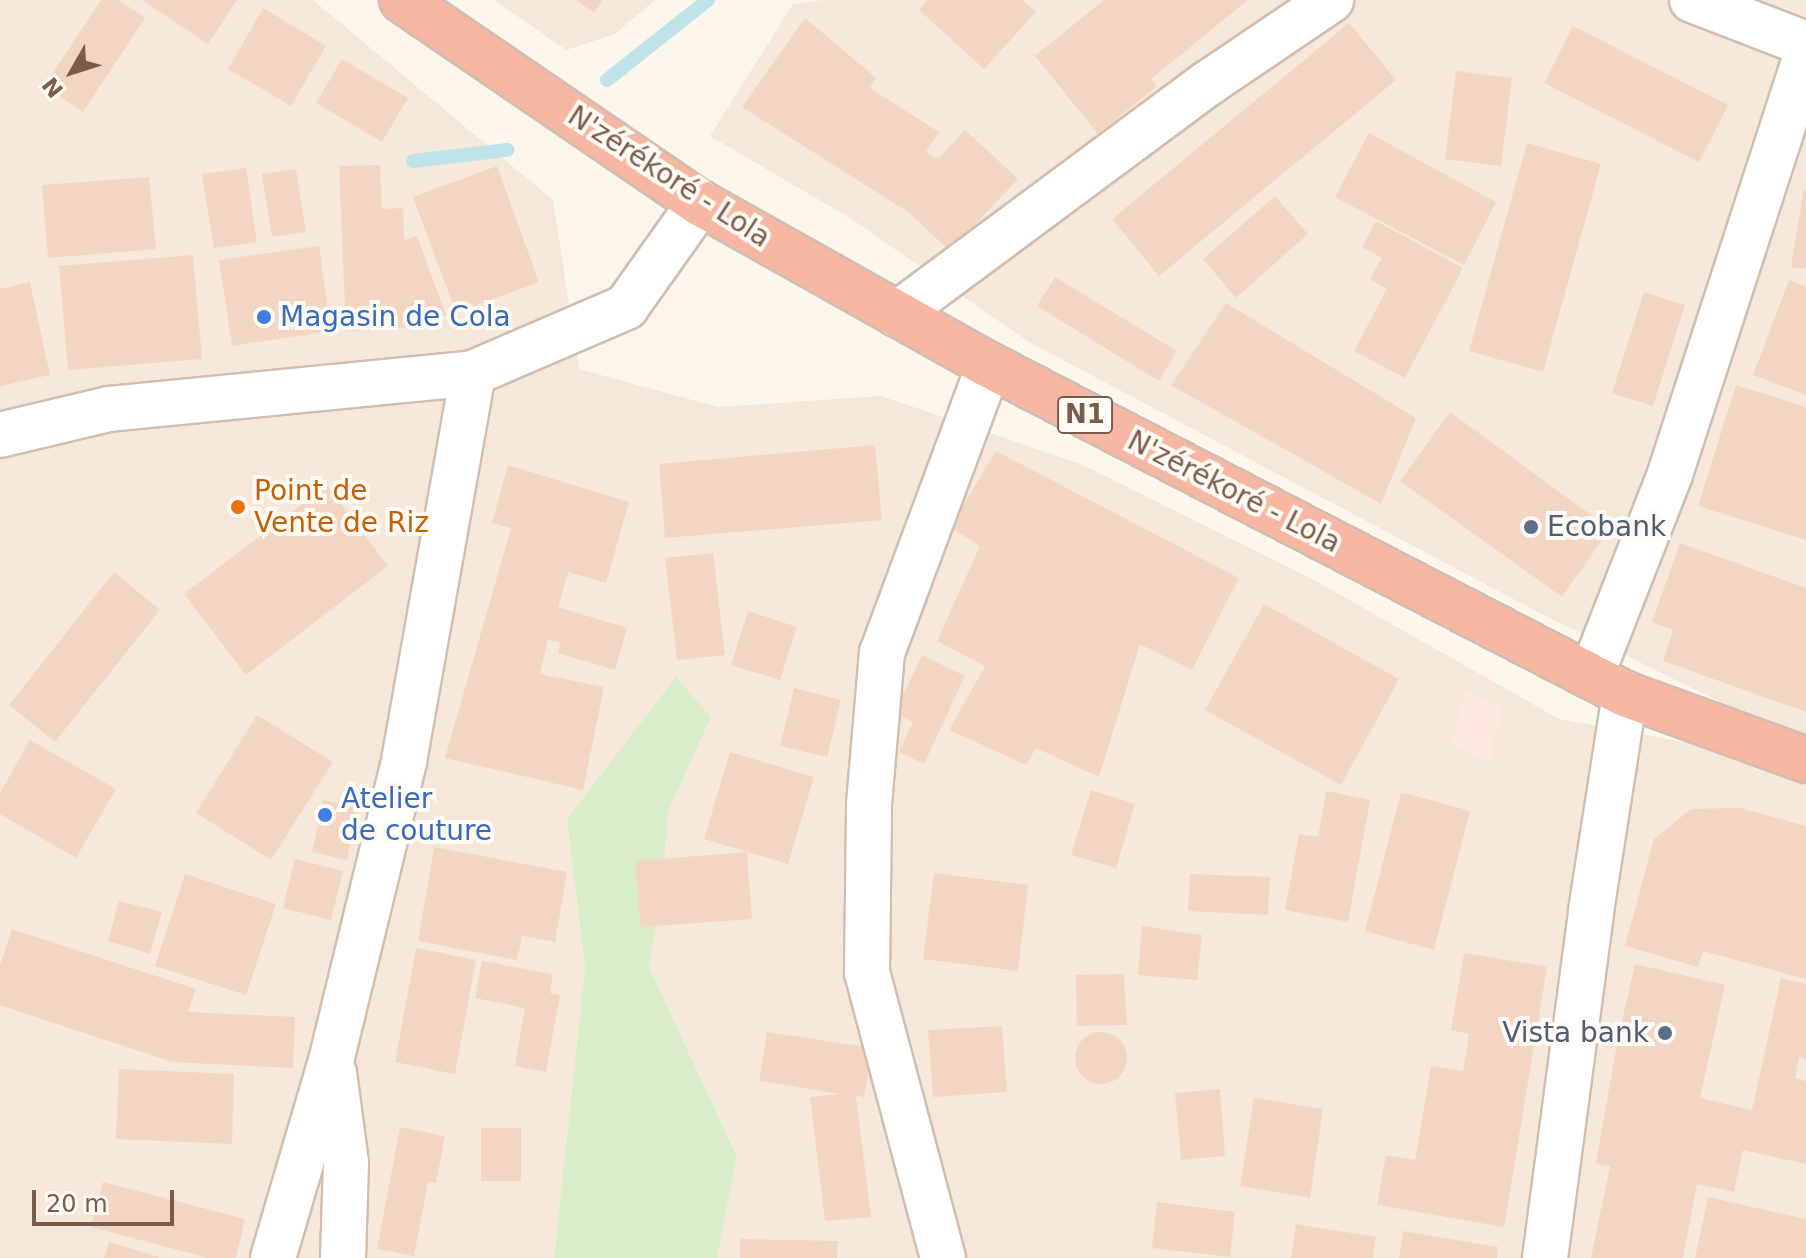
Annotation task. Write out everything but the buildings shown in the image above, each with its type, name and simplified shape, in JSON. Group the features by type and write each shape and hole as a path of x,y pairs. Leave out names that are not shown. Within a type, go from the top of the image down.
{"highway":[{"name":"N'zérékoré - Lola","path":"402,0 700,203 989,365 1608,685 1806,760"}],"street":[{"path":"897,314 1207,84 1331,0"},
{"path":"1692,0 1806,44"},
{"path":"1545,1258 1591,911 1608,685 1670,474 1806,56"},
{"path":"0,435 109,409 473,373 626,307 700,203"},
{"path":"943,1258 867,973 869,804 882,653 989,365"},
{"path":"273,1258 332,1057 404,761 473,373"},
{"path":"332,1057 346,1163 343,1258"}],"shaded area":[{"path":"0,0 313,0 553,200 579,369 718,407 881,396 1081,464 1316,581 1559,719 1765,757 1806,776 1806,1258 717,1258 737,1155 649,967 662,887 668,812 711,717 619,753 567,819 585,968 554,1258 0,1258"},
{"path":"494,0 655,0 615,34 566,50"},
{"path":"823,0 1806,0 1806,734 1736,710 1534,610 1029,342 850,218 710,136 793,4"},
{"path":"1466,692 1502,708 1488,763 1452,742"}],"green space":[{"path":"676,677 711,717 668,812 662,887 649,967 737,1156 717,1258 554,1258 585,968 567,819"}],"waterway":[{"path":"607,80 708,0"},
{"path":"413,161 507,150"}],"place":[{"name":"Magasin de Cola","path":"264,317"},
{"name":"Point de Vente de Riz","path":"238,507"},
{"name":"Ecobank","path":"1531,527"},
{"name":"Atelier de couture","path":"325,815"},
{"name":"Vista bank","path":"1665,1033"}]}
